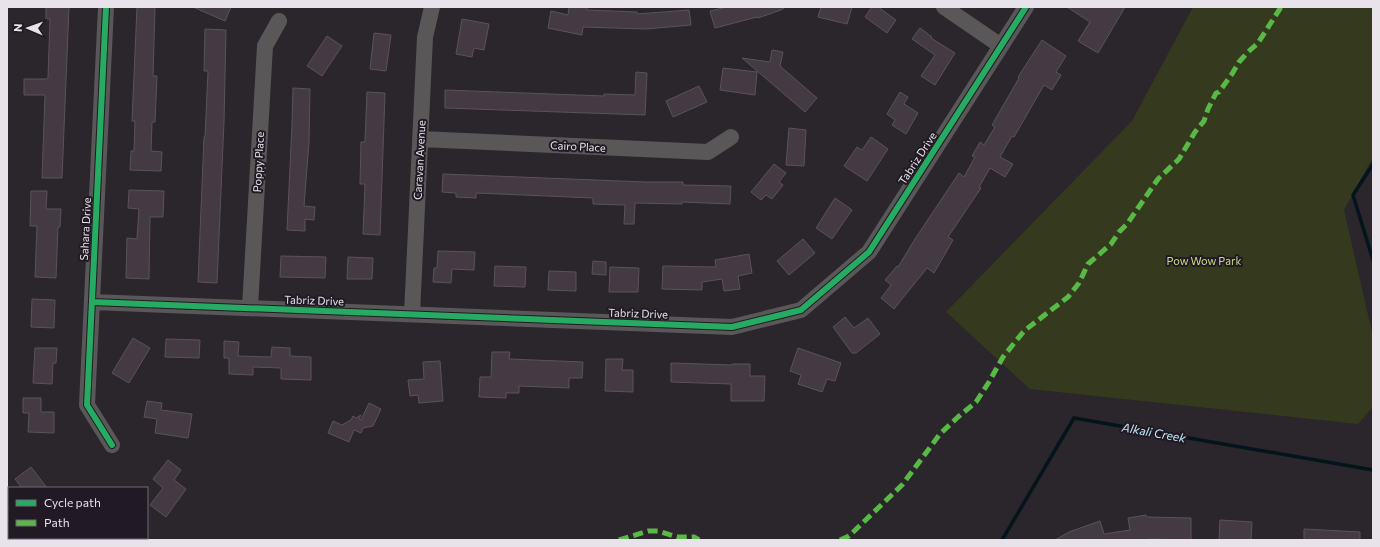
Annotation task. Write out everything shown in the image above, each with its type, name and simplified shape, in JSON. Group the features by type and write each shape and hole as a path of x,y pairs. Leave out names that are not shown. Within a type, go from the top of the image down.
{"street":[{"name":"Sahara Drive","path":"106,7 87,405 112,445"},
{"name":"Caravan Avenue","path":"412,314 425,37 432,7"},
{"path":"944,7 1001,46"},
{"name":"Tabriz Drive","path":"92,302 732,327 801,310 869,252 1026,7"},
{"name":"Poppy Place","path":"250,307 265,46 279,22"},
{"name":"Cairo Place","path":"420,139 708,152 731,137"}],"green space":[{"name":"Pow Wow Park","path":"1193,7 1373,7 1373,157 1344,210 1373,337 1373,407 1358,424 1030,389 946,312 1132,121"}],"building":[{"path":"46,7 69,7 62,178 42,178 45,95 24,95 24,79 48,78 50,19 46,19"},
{"path":"137,7 155,7 153,76 157,76 155,122 152,122 151,151 162,152 161,171 130,170 131,151 134,151 135,121 132,121"},
{"path":"193,7 231,7 225,21"},
{"path":"569,7 587,7 587,10 637,12 637,14 689,10 691,25 646,29 583,27 582,35 548,28 551,11 568,15"},
{"path":"727,7 784,8 758,18 757,17 715,28 710,11"},
{"path":"821,7 852,7 847,24 818,17"},
{"path":"872,7 878,7 896,20 887,33 865,17"},
{"path":"1067,7 1125,7 1098,53 1078,41 1090,22"},
{"path":"462,19 489,24 484,50 474,48 472,57 456,54"},
{"path":"920,28 932,37 931,38 955,53 935,85 921,76 935,55 912,39"},
{"path":"205,29 226,30 224,122 217,283 198,282 208,71 204,71"},
{"path":"374,33 391,35 386,71 370,69"},
{"path":"327,36 342,46 322,76 307,66"},
{"path":"1042,40 1066,56 1056,72 1061,75 1052,90 1044,85 1014,137 1012,136 1000,157 1013,164 1005,177 990,168 979,187 981,188 948,237 953,240 934,273 927,268 894,309 881,298 891,285 885,280 897,266 898,267 959,173 964,177 975,157 972,156 980,142 984,145 995,127 992,125 1019,78 1018,77"},
{"path":"772,50 783,52 780,66 817,98 805,112 742,58 770,62"},
{"path":"723,68 757,72 755,95 720,90"},
{"path":"636,72 647,73 645,115 445,108 445,90 604,96 604,94 635,95"},
{"path":"699,86 707,102 673,117 666,101"},
{"path":"293,88 310,89 309,142 304,206 315,207 314,220 305,219 305,231 287,230"},
{"path":"367,92 385,93 380,235 363,234 365,184 360,184 361,142 365,142"},
{"path":"900,92 908,97 904,104 918,113 906,134 892,125 895,120 887,114"},
{"path":"789,128 806,130 804,166 786,165"},
{"path":"871,137 888,149 867,181 844,166 857,147 862,150"},
{"path":"774,164 786,173 779,182 783,185 772,199 766,195 761,200 751,192"},
{"path":"443,174 646,182 683,182 683,185 731,186 730,204 682,202 682,204 635,203 634,224 624,224 625,205 593,204 593,198 476,193 476,198 456,197 456,193 442,192"},
{"path":"129,190 164,191 163,217 150,217 149,279 126,278 127,238 137,239 139,209 128,208"},
{"path":"31,191 47,191 46,209 61,209 60,227 58,227 56,278 35,277 37,226 30,226"},
{"path":"835,198 852,210 832,239 816,228"},
{"path":"803,239 815,253 789,275 777,261"},
{"path":"438,251 475,252 474,270 452,269 451,283 433,282 434,268 437,268"},
{"path":"749,254 752,273 738,276 740,289 724,291 722,279 702,282 702,290 662,289 663,266 716,267 715,260"},
{"path":"281,256 326,257 325,278 280,277"},
{"path":"348,257 373,258 372,279 347,279"},
{"path":"593,261 606,262 606,275 592,274"},
{"path":"495,266 526,267 525,287 494,286"},
{"path":"610,267 639,268 638,292 609,292"},
{"path":"549,271 576,272 576,291 548,290"},
{"path":"32,299 55,300 54,328 31,327"},
{"path":"845,317 854,328 868,318 880,334 856,353 852,353 833,327"},
{"path":"133,338 150,348 129,383 112,373"},
{"path":"166,339 200,340 199,358 165,357"},
{"path":"224,341 239,342 238,356 271,357 272,347 290,348 290,356 311,357 311,380 281,379 281,368 253,367 253,375 229,374 229,358 224,358"},
{"path":"35,348 57,348 56,363 53,363 52,384 33,383"},
{"path":"798,348 841,363 835,381 827,379 822,392 798,384 801,375 790,371"},
{"path":"492,352 510,352 509,359 583,362 582,378 569,378 569,388 519,386 519,393 506,393 506,398 479,397 480,377 491,377"},
{"path":"606,359 623,359 622,370 633,370 633,392 605,391"},
{"path":"440,361 443,401 419,403 418,395 410,396 408,380 424,379 423,362"},
{"path":"671,363 732,365 750,364 750,376 765,376 764,401 731,401 731,384 671,382"},
{"path":"23,398 41,398 41,412 54,412 54,433 28,432 29,413 23,413"},
{"path":"147,401 162,403 161,410 192,414 188,438 155,433 157,419 144,417"},
{"path":"369,403 381,409 373,426 363,428 361,433 354,430 349,442 328,433 333,421 342,425 351,420 353,416 356,418 361,415 359,419 361,420"},
{"path":"168,460 181,470 174,480 186,489 166,517 150,505 163,488 153,479"},
{"path":"31,467 46,487 21,487 15,479"},
{"path":"1146,515 1146,517 1191,518 1191,540 1055,540 1069,532 1100,521 1104,534 1130,530 1128,518"},
{"path":"1220,520 1252,522 1251,540 1219,540"},
{"path":"1304,529 1360,532 1360,540 1304,540"}],"waterway":[{"name":"Alkali Creek","path":"1373,164 1353,195 1373,260"},
{"name":"Alkali Creek","path":"1002,540 1074,418 1373,470"}],"marked path":[{"path":"840,540 849,536 902,485 940,434 976,402 1003,357 1024,331 1068,297 1079,283 1088,264 1111,244 1119,232 1127,224 1158,179 1179,159 1195,132 1204,121 1216,93 1219,92 1239,62 1258,43 1281,7"},
{"path":"619,540 648,531 658,531 677,537 694,537 699,540"}],"cycle path":[{"path":"106,7 87,405 112,445"},
{"path":"92,302 732,327 801,310 869,252 1026,7"}]}
